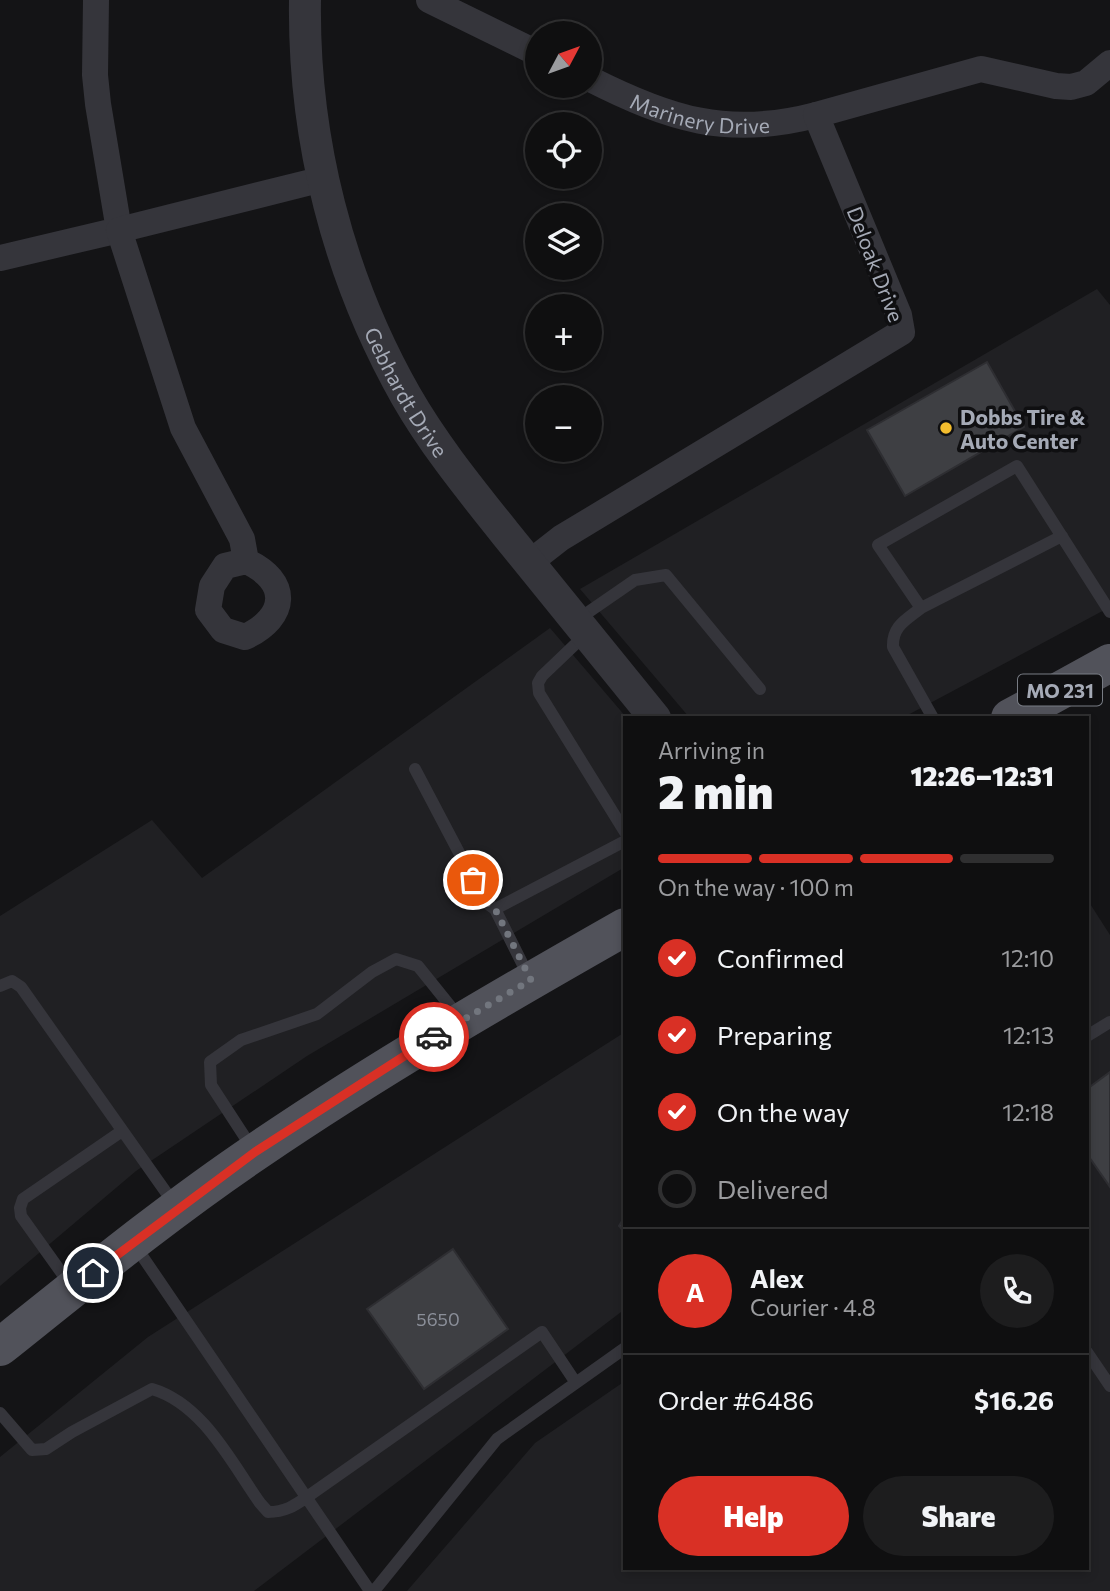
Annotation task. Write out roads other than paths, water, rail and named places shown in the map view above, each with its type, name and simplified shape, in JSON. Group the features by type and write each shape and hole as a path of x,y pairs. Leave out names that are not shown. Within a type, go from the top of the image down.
{"main road":[{"name":"MO 231","path":"1014,716 1110,663"},
{"path":"0,1347 133,1241 255,1152 461,1020 623,928"}],"street":[{"path":"96,0 96,85 118,230 183,428 242,539 246,561"},
{"name":"Gebhardt Drive","path":"305,0 311,114 323,179 339,240 382,349 406,397 471,491 654,716"},
{"path":"429,0 525,47"},
{"path":"816,115 981,69 1071,87 1086,82 1110,64"},
{"name":"Marinery Drive","path":"602,85 634,102 693,121 736,126 784,123 816,115"},
{"name":"Deloak Drive","path":"529,563 561,538 902,332 899,315 816,115"},
{"path":"0,258 323,179"}],"lane":[{"path":"921,608 878,545 1017,466 1110,612"},
{"path":"932,716 894,647 893,635 901,624 921,608 1062,536"},
{"path":"623,829 540,693 538,683 542,676 582,627 635,580 666,575 760,690"},
{"path":"415,769 485,902 495,909 531,980"},
{"path":"495,909 623,842"},
{"path":"255,1152 211,1085 210,1062 241,1040 317,1014 372,972 396,959 418,966 461,1020"},
{"path":"0,986 12,981 21,987 177,1209"},
{"path":"1089,1035 1110,1022"},
{"path":"73,1289 21,1216 20,1208 23,1199 122,1131"},
{"path":"133,1241 372,1591 497,1439 623,1349"},
{"path":"0,1413 32,1450 46,1449 152,1389 168,1393 205,1425 268,1512 286,1511 542,1332 576,1383"},
{"path":"1089,1355 1110,1385"}],"place":[{"name":"Dobbs Tire & Auto Center","path":"946,428"}]}
